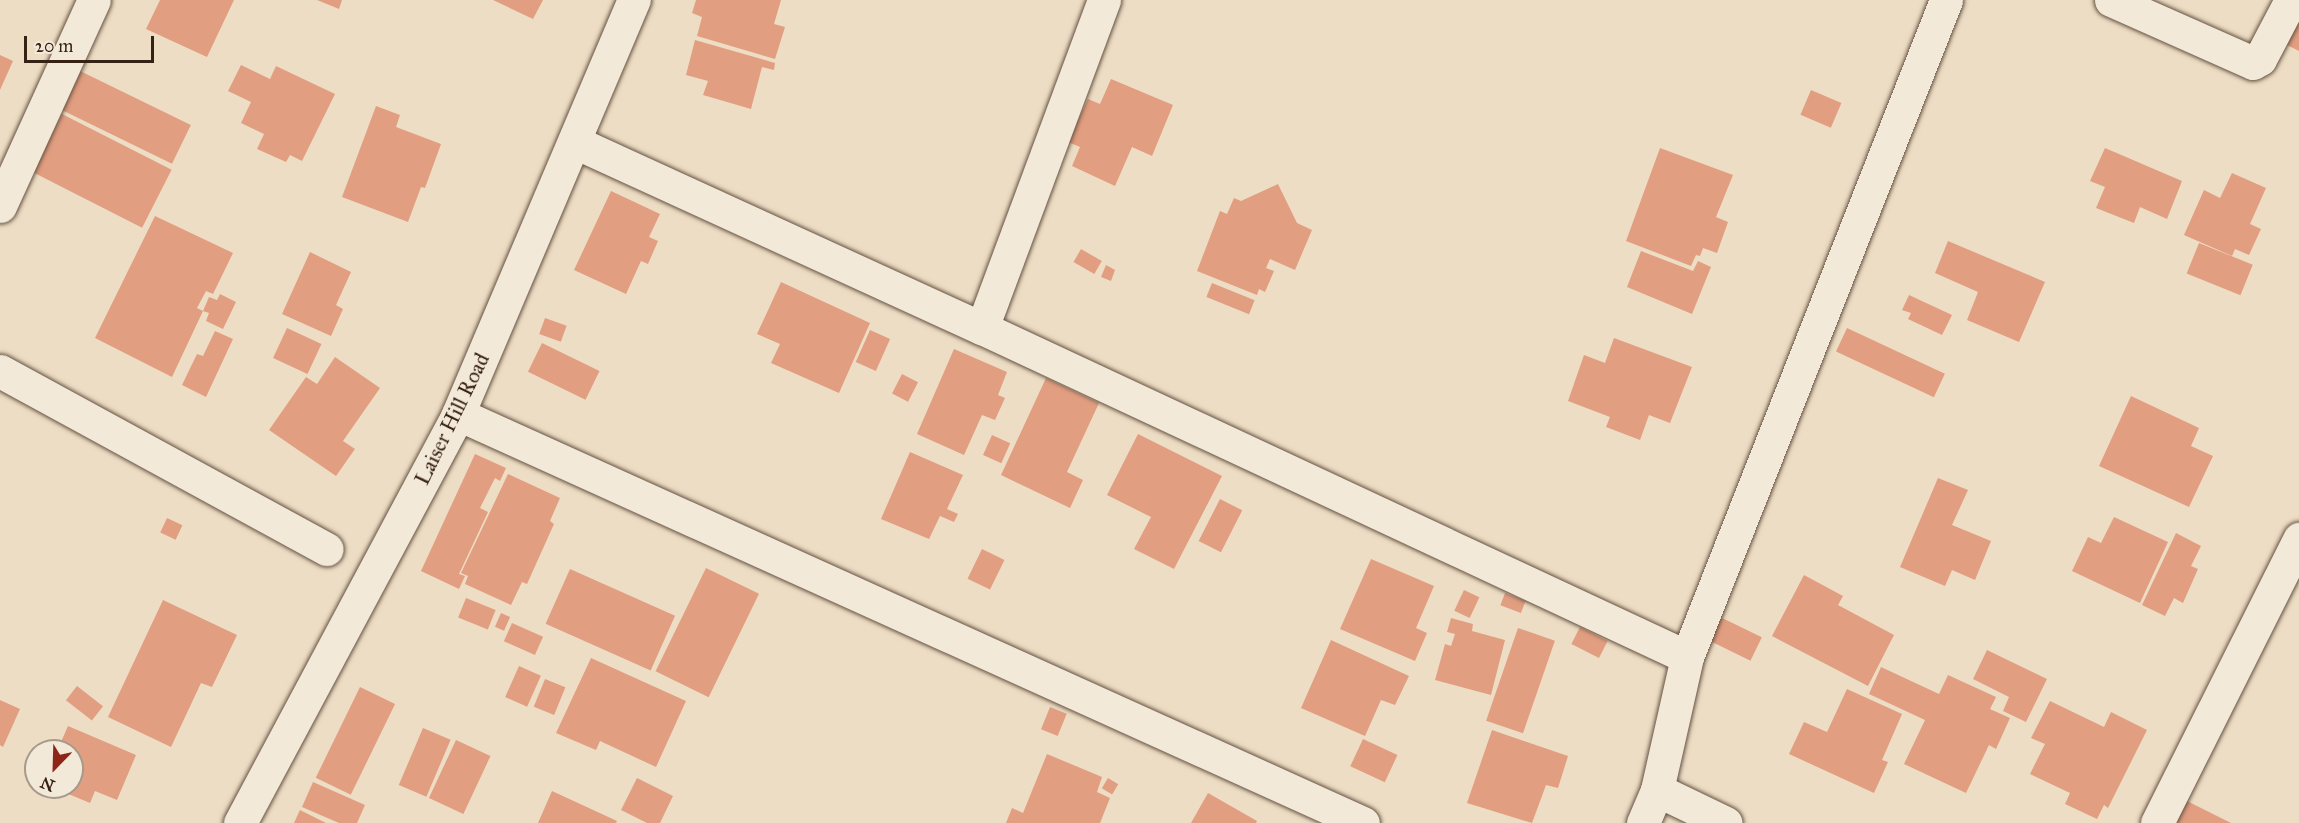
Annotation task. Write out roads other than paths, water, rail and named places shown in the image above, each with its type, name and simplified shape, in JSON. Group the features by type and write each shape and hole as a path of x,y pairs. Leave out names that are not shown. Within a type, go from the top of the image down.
{"street":[{"path":"0,206 94,0"},
{"name":"Laiser Hill Road","path":"240,823 458,414 575,142 633,0"},
{"path":"982,328 1104,0"},
{"path":"1643,823 1656,790 1687,657 1946,0"},
{"path":"2111,0 2253,63 2260,59 2291,0"},
{"path":"575,142 982,328 1687,657"},
{"path":"0,370 327,549"},
{"path":"458,414 1363,823"},
{"path":"2157,823 2299,538"},
{"path":"1656,790 1726,823"}]}
